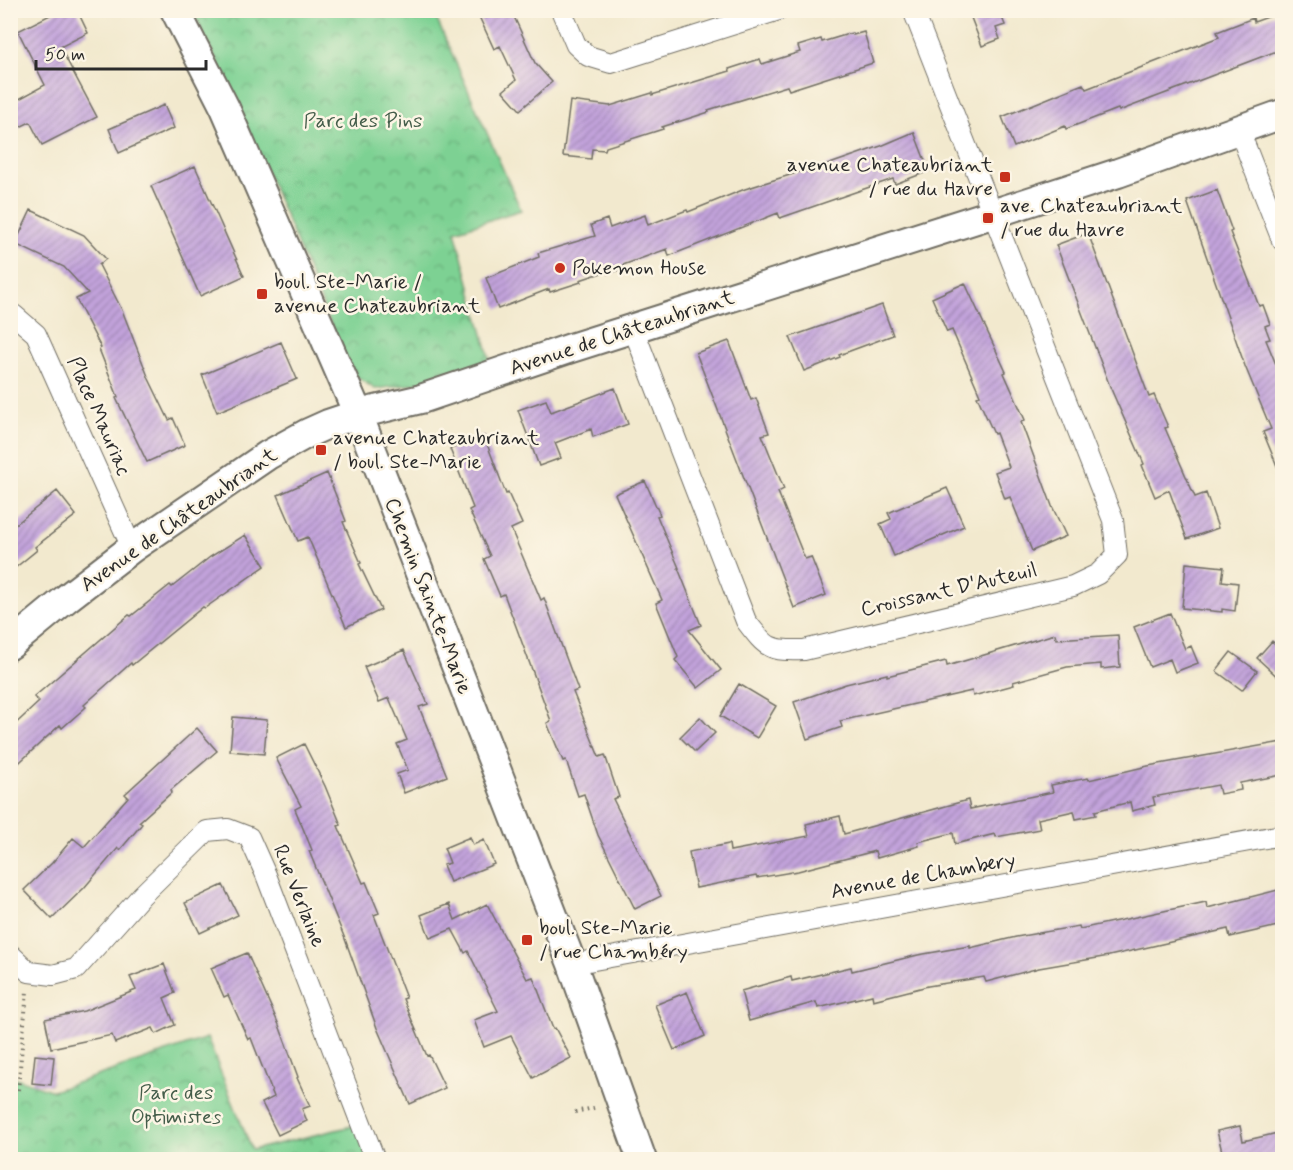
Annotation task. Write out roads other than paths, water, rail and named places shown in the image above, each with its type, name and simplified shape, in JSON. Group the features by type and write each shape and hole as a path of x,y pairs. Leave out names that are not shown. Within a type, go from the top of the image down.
{"street":[{"name":"Chemin Sainte-Marie","path":"175,10 225,108 358,414 572,964 642,1160"},
{"path":"561,10 576,45 588,56 611,63 779,10"},
{"path":"913,10 992,214"},
{"name":"Avenue de Châteaubriant","path":"10,645 132,548 268,455 308,433 358,414 421,399 633,328 1118,173 1282,114"},
{"path":"1239,130 1282,240"},
{"name":"Croissant D'Auteuil","path":"633,328 746,621 760,639 777,650 804,650 1073,585 1098,574 1117,555 1113,520 992,214"},
{"name":"Place Mauriac","path":"10,314 36,333 132,548"},
{"name":"Rue Verlaine","path":"10,954 28,972 53,975 75,969 142,895 207,831 228,829 249,837 266,875 375,1160"},
{"name":"Avenue de Chambery","path":"572,964 1282,835"}],"place":[{"name":"avenue Chateaubriant / rue du Havre","path":"1005,177"},
{"name":"ave. Chateaubriant / rue du Havre","path":"988,218"},
{"name":"Pokemon House","path":"560,268"},
{"name":"boul. Ste-Marie / avenue Chateaubriant","path":"262,294"},
{"name":"avenue Chateaubriant / boul. Ste-Marie","path":"321,450"},
{"name":"boul. Ste-Marie / rue Chambéry","path":"527,940"}],"park label":[{"name":"Parc des Pins","path":"363,121"},
{"name":"Parc des Optimistes","path":"176,1105"}]}
